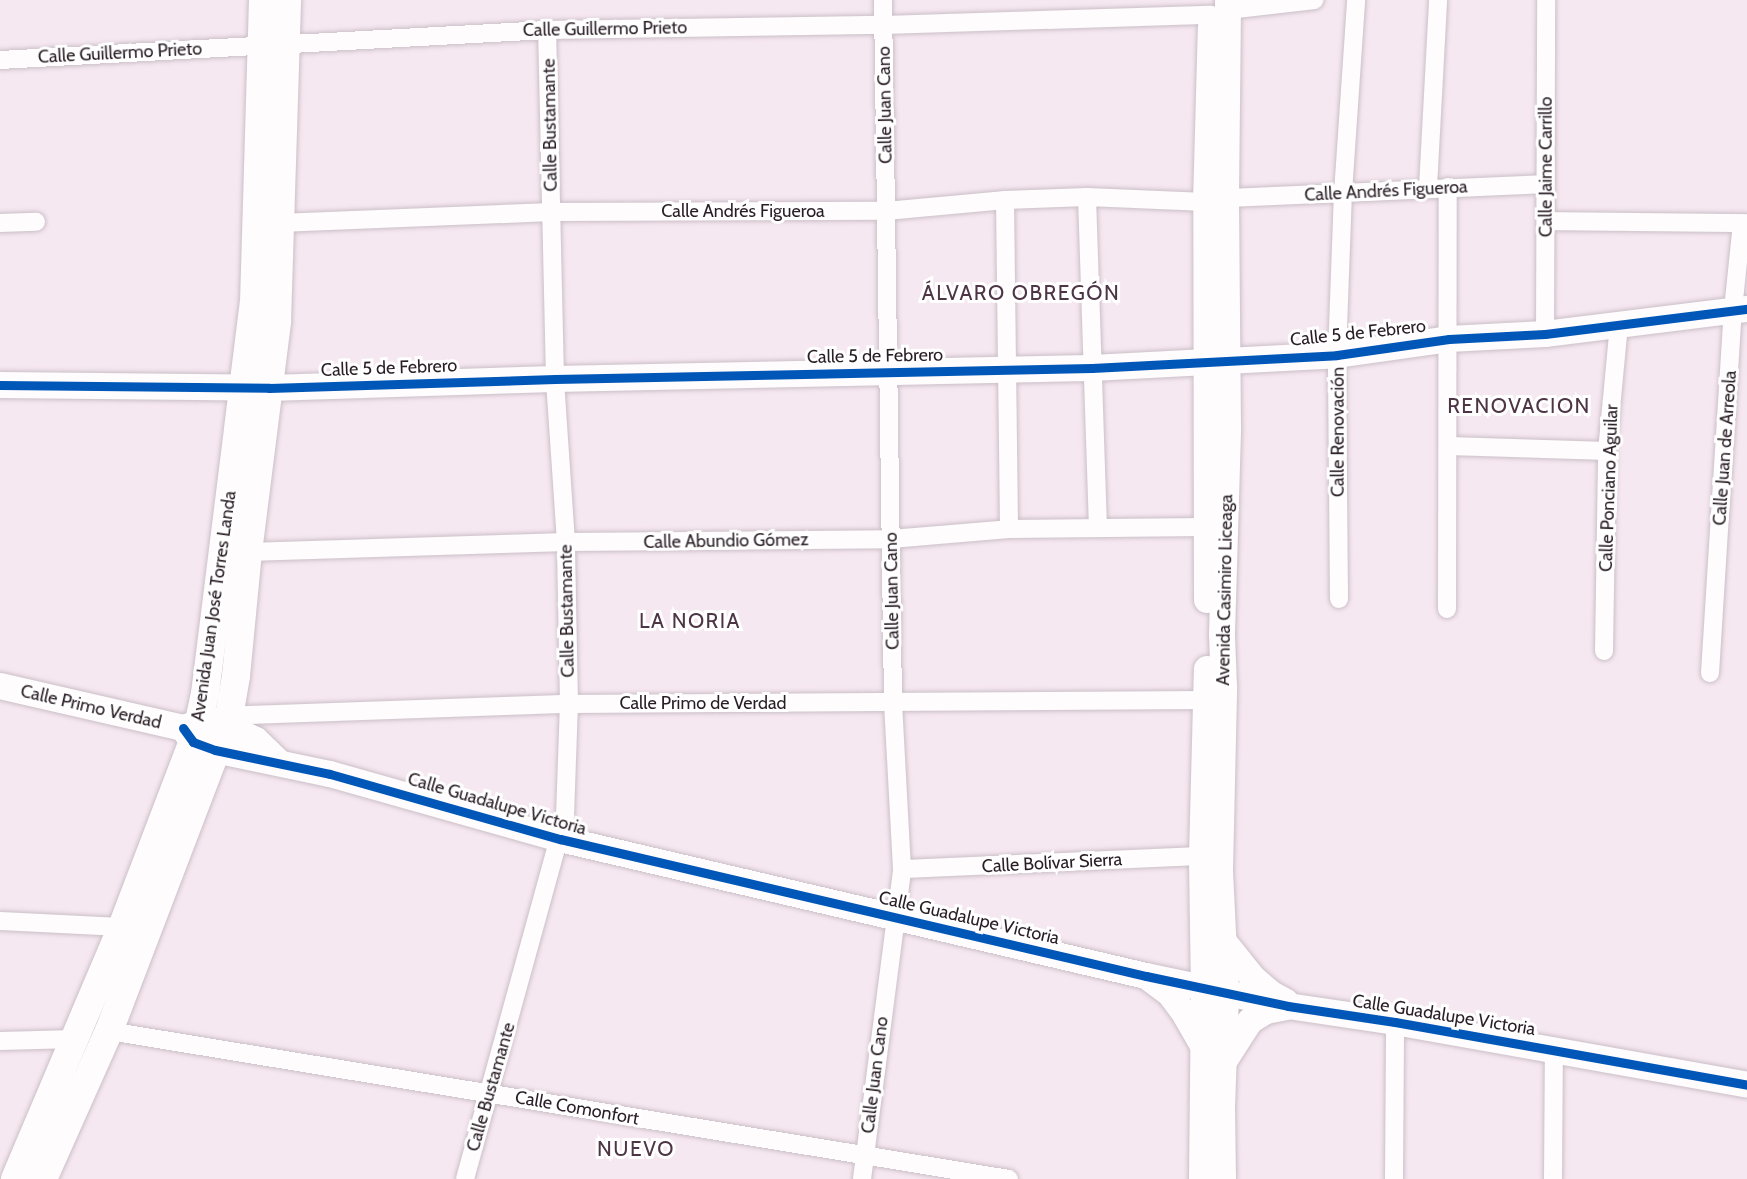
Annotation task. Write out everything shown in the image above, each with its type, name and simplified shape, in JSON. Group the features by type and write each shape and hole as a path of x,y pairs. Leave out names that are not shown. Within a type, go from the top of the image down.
{"main road":[{"name":"Avenida Juan José Torres Landa","path":"42,1179 109,1031 206,729 256,387 277,321 279,224 273,43 263,0"},
{"name":"Avenida Juan José Torres Landa","path":"15,1179 206,729 236,676 248,552 256,387 254,303 262,72 287,0"}],"street":[{"name":"Calle Juan Cano","path":"862,1179 902,870 893,702 883,0"},
{"name":"Calle Guillermo Prieto","path":"0,60 273,43 548,30 884,25 1314,0"},
{"name":"Calle Renovación","path":"1339,599 1338,355 1343,193 1356,0"},
{"path":"1428,187 1438,0"},
{"name":"Calle Jaime Carrillo","path":"1545,333 1546,0"},
{"name":"Avenida Casimiro Liceaga","path":"1215,991 1224,942 1220,870 1224,687 1216,200 1220,6"},
{"name":"Calle Bustamante","path":"465,1179 565,817 569,704 566,542 555,379 548,30"},
{"name":"Calle Andrés Figueroa","path":"279,224 552,212 886,211 1005,200 1086,197 1216,200 1428,187 1545,184"},
{"path":"1448,187 1450,446 1448,609"},
{"path":"1086,197 1098,528"},
{"path":"1005,200 1008,529"},
{"path":"1547,220 1745,223"},
{"path":"0,223 36,222"},
{"name":"Calle Juan de Arreola","path":"1710,673 1745,223"},
{"name":"Calle 5 de Febrero","path":"0,385 256,387 1005,369 1092,369 1338,355 1449,339 1545,333 1740,309"},
{"name":"Calle Ponciano Aguilar","path":"1604,651 1607,451 1619,325"},
{"name":"Avenida Casimiro Liceaga","path":"1202,1179 1215,1058 1215,991 1202,856 1206,700 1205,527 1217,362"},
{"path":"1450,446 1607,451"},
{"name":"Calle Abundio Gómez","path":"248,552 566,542 891,539 1008,529 1205,527"},
{"name":"Calle Primo Verdad","path":"0,686 206,729"},
{"name":"Calle Primo de Verdad","path":"206,729 569,704 1206,700"},
{"name":"Calle Guadalupe Victoria","path":"206,729 280,763 330,774 560,839 1146,976 1292,1007 1395,1022 1747,1085"},
{"name":"Calle Bolívar Sierra","path":"902,870 1202,856"},
{"path":"0,921 122,927"},
{"path":"1224,942 1253,978 1270,993 1292,1007"},
{"path":"1146,976 1170,994 1215,1058 1250,1021 1266,1011 1292,1007"},
{"path":"1394,1179 1395,1022"},
{"name":"Calle Comonfort","path":"109,1031 1010,1179"},
{"path":"0,1041 75,1039"},
{"path":"1553,1179 1554,1050"},
{"name":"Avenida Casimiro Liceaga","path":"1215,1058 1222,1108 1223,1179"}],"cycle path":[{"path":"0,385 269,388 555,379 1092,368 1337,355 1449,339 1545,334 1747,309"},
{"path":"183,728 193,742 215,750 330,774 560,839 1146,976 1288,1006 1395,1022 1747,1085"}],"district":[{"name":"ÁLVARO OBREGÓN","path":"1021,293"},
{"name":"RENOVACION","path":"1519,406"},
{"name":"LA NORIA","path":"690,621"},
{"name":"NUEVO","path":"636,1149"}]}
